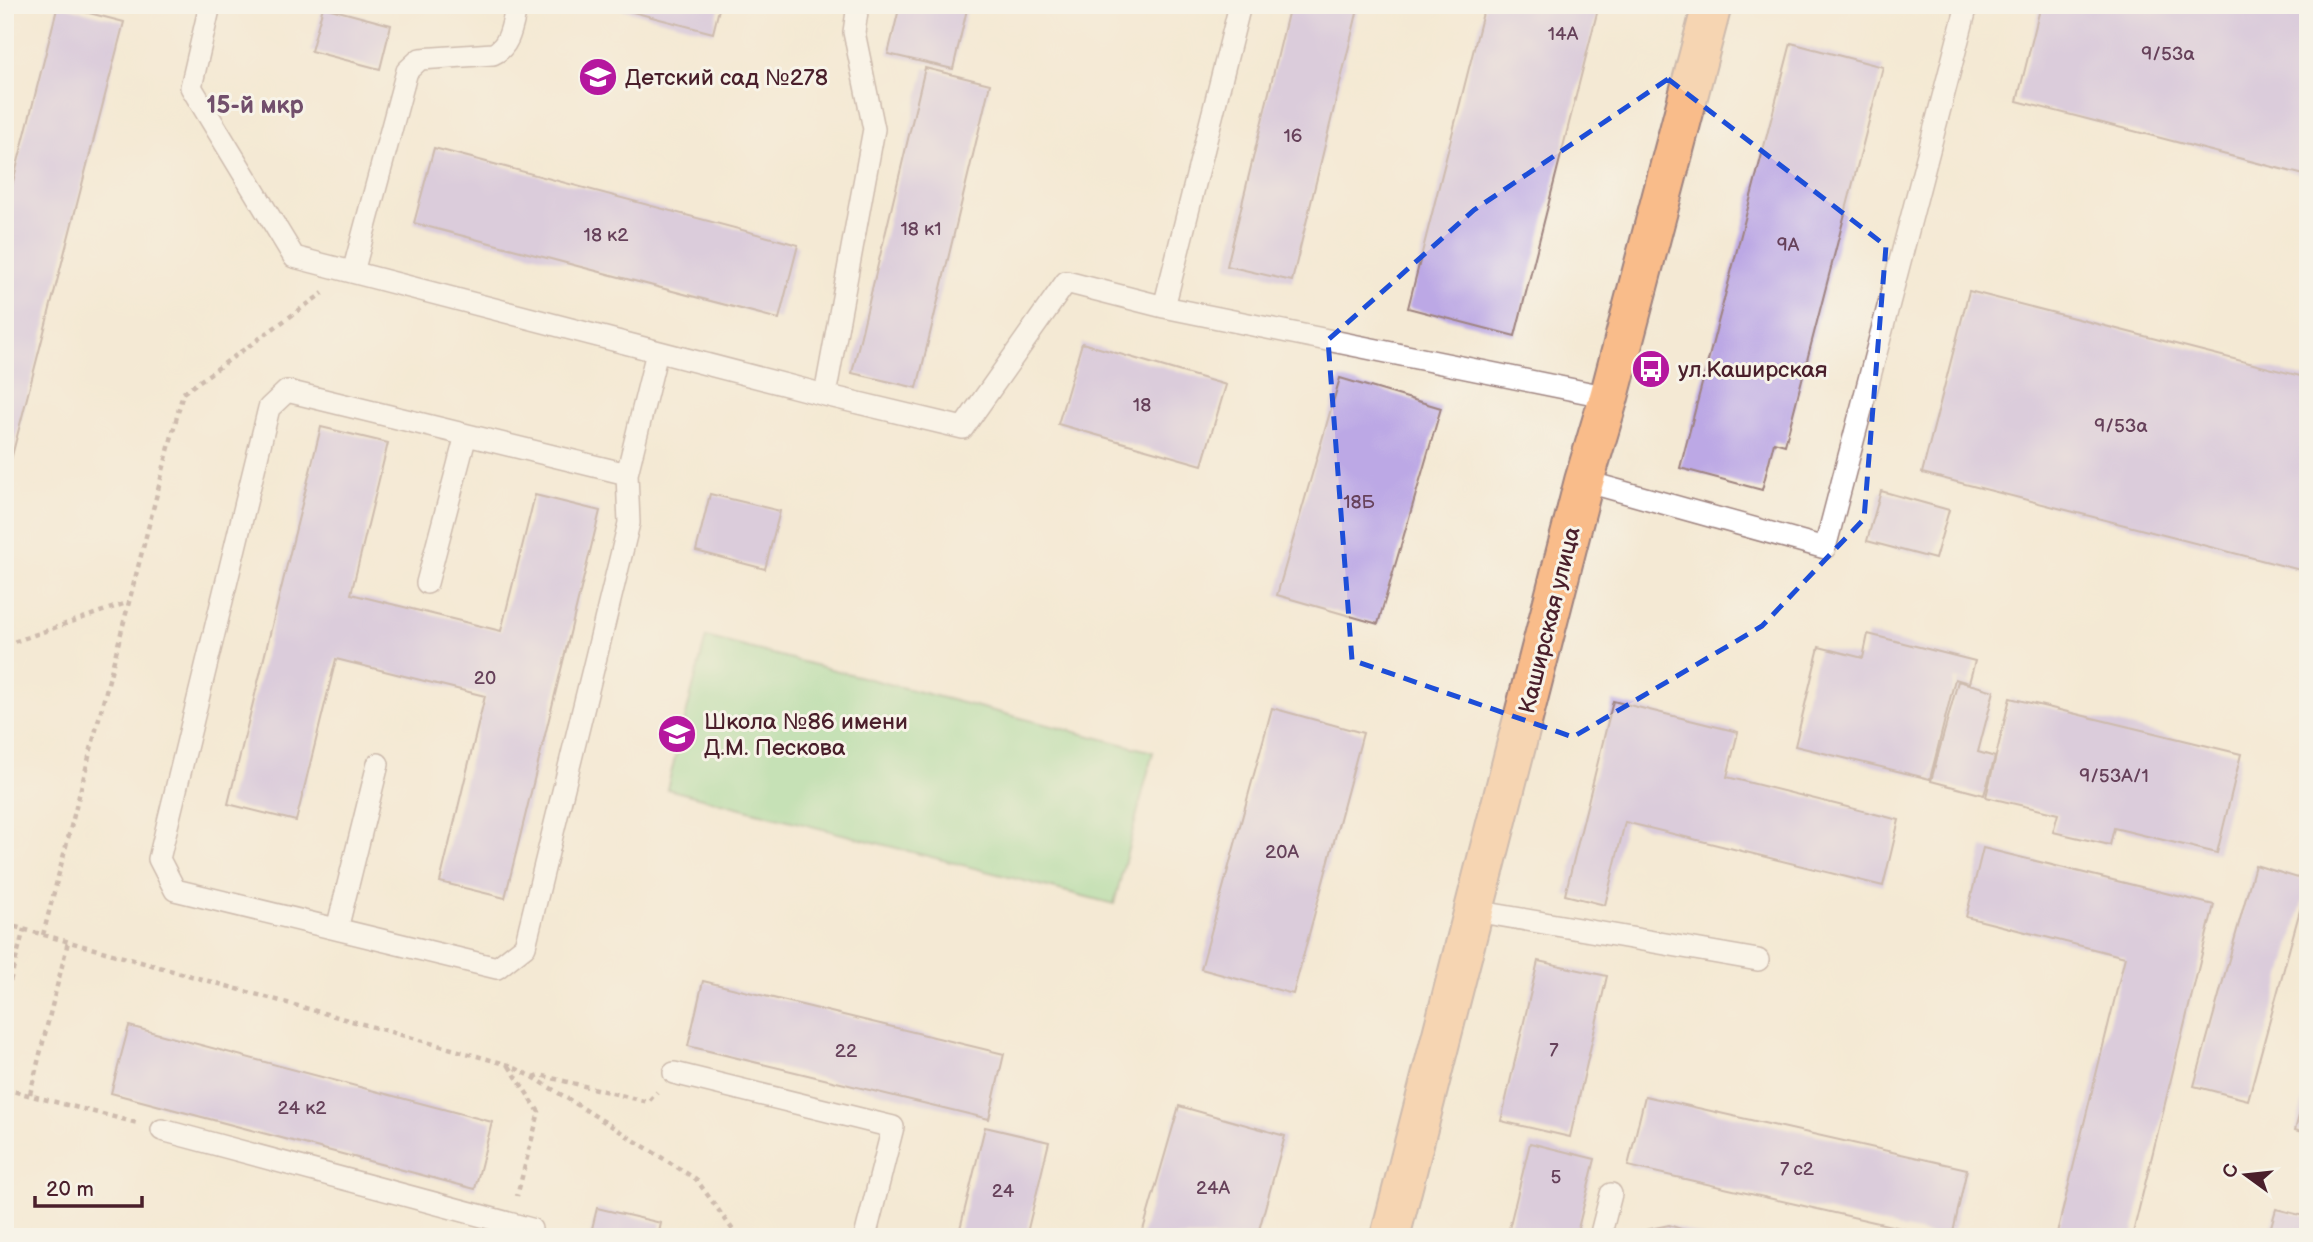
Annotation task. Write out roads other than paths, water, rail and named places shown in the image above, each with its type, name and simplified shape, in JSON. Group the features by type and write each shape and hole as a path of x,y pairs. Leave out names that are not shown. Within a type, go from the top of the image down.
{"main road":[{"name":"Каширская улица","path":"1390,1237 1584,481 1609,397 1712,5"}],"lane":[{"path":"210,5 191,88 295,257 657,352 963,428 1066,282 1164,307 1609,397"},
{"path":"353,272 407,71 420,59 493,54 502,50 508,40 517,5"},
{"path":"825,395 874,129 854,32 858,5"},
{"path":"1164,307 1240,5"},
{"path":"1584,481 1825,548 1967,5"},
{"path":"627,474 287,391 269,408 159,859 175,890 497,968 525,946 629,523 627,474 657,352"},
{"path":"427,583 466,435"},
{"path":"337,929 378,764"},
{"path":"1475,911 1758,960"},
{"path":"674,1073 893,1127 865,1237"},
{"path":"162,1130 531,1228 530,1237"},
{"path":"1600,1237 1611,1194"}],"place":[{"name":"Детский сад №278","path":"598,77"},
{"name":"ул.Каширская","path":"1651,369"},
{"name":"Школа №86 имени Д.М. Пескова","path":"677,734"}],"district":[{"name":"15-й мкр","path":"255,105"}]}
